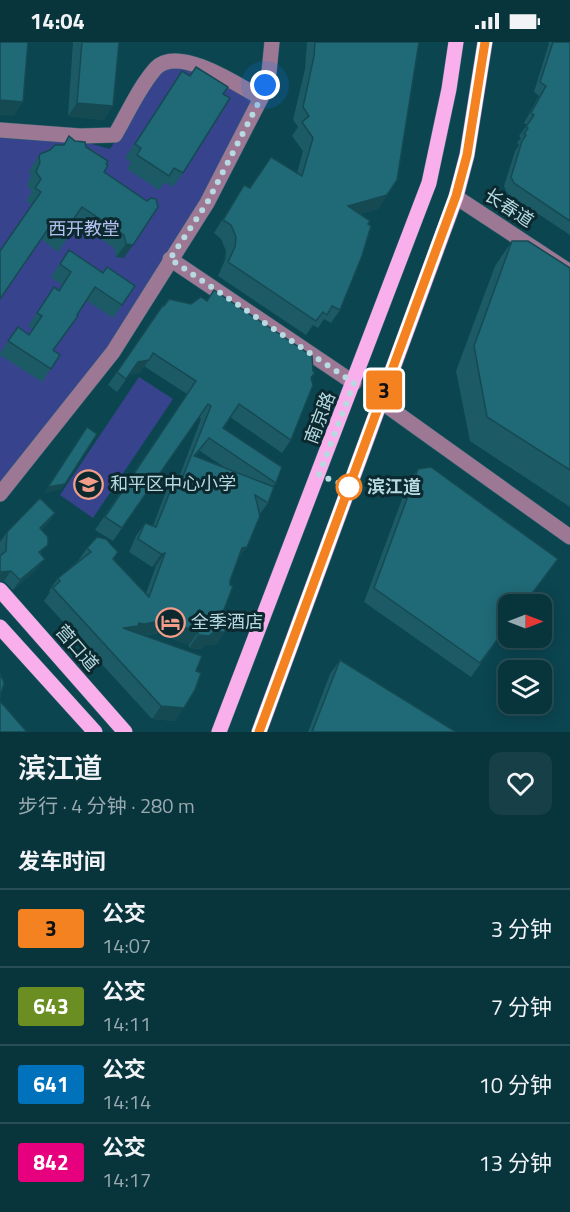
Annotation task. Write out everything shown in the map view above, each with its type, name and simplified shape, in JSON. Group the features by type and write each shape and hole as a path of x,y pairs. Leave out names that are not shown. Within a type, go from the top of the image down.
{"main road":[{"name":"南京路","path":"219,732 429,183 449,89 456,42"},
{"path":"259,732 456,196 467,155 485,42"},
{"name":"营口道","path":"0,590 125,732"},
{"path":"0,627 95,732"}],"street":[{"path":"0,494 113,352 207,203 261,98 269,72 272,42"},
{"path":"0,130 80,136 115,135 143,87 158,67 171,60 195,64 261,98"},
{"name":"长春道","path":"456,196 570,272"},
{"path":"170,259 354,383"},
{"path":"380,401 570,537"}],"green space":[{"name":"西开教堂","path":"195,66 256,99 203,201 110,348 0,482 0,138 74,139 110,149 161,69"},
{"path":"139,377 173,399 93,518 60,495"}],"building":[{"path":"0,42 28,42 23,102 0,100"},
{"path":"82,42 119,42 113,106 77,103"},
{"path":"315,42 419,42 397,180 387,195 348,206 370,221 368,224 371,226 362,256 340,310 332,306 327,315 323,312 316,321 228,262 235,247 236,237 231,225 223,220 244,185 250,188 271,157 302,176 313,138 302,122 309,116 303,107"},
{"path":"553,42 570,42 570,221 514,183 511,177 526,135 524,134 528,128 526,127 534,115 531,113 546,86 540,82"},
{"path":"196,67 228,87 223,94 230,98 183,173 174,168 169,176 137,155 141,148 135,144 182,71 190,76"},
{"path":"69,136 75,141 85,142 86,147 108,161 104,172 147,201 151,198 156,199 158,207 133,245 126,244 124,235 82,207 70,224 75,227 68,238 50,226 0,299 0,251 41,192 35,188 41,179 36,172 40,154 55,145 64,145"},
{"path":"512,241 528,241 570,268 570,470 487,417 474,346"},
{"path":"69,250 103,273 107,267 135,286 122,305 95,287 78,316 53,350 60,355 51,369 8,341 18,327 29,335 42,316 37,313 54,287 59,291 71,272 60,264"},
{"path":"214,290 312,356 315,372 311,378 313,385 291,440 239,404 223,428 282,467 276,483 209,438 194,456 274,487 268,503 255,495 260,516 247,547 242,548 230,581 230,585 233,586 222,615 229,621 225,625 225,632 214,632 209,636 198,635 198,632 179,625 182,617 139,623 138,626 123,628 202,656 196,671 201,673 195,690 184,708 161,706 53,588 60,581 58,578 91,552 87,548 97,537 106,539 118,552 113,559 149,597 165,553 161,554 138,539 145,523 156,527 175,479 181,481 211,406 208,404 122,528 105,517 196,381 153,353 149,360 138,362 126,379 117,372 169,299 191,304 201,297 207,301"},
{"path":"87,427 97,434 65,484 48,487"},
{"path":"431,467 558,559 532,594 498,594 498,639 480,663 374,588 418,469"},
{"path":"40,498 55,513 40,528 48,537 48,545 39,552 45,559 20,580 11,571 0,571 0,556 6,551 7,532"},
{"path":"340,660 456,732 312,732"},
{"path":"0,673 4,683 0,698"},
{"path":"0,701 27,732 0,732"}],"bus line":[{"name":"3","path":"259,732 456,196 467,155 485,42"}],"place":[{"name":"和平区中心小学","path":"89,484"},
{"name":"滨江道","path":"349,487"},
{"name":"全季酒店","path":"170,622"}],"route":[{"path":"265,85 261,98 207,203 170,259 354,383 319,475 349,487"}]}
